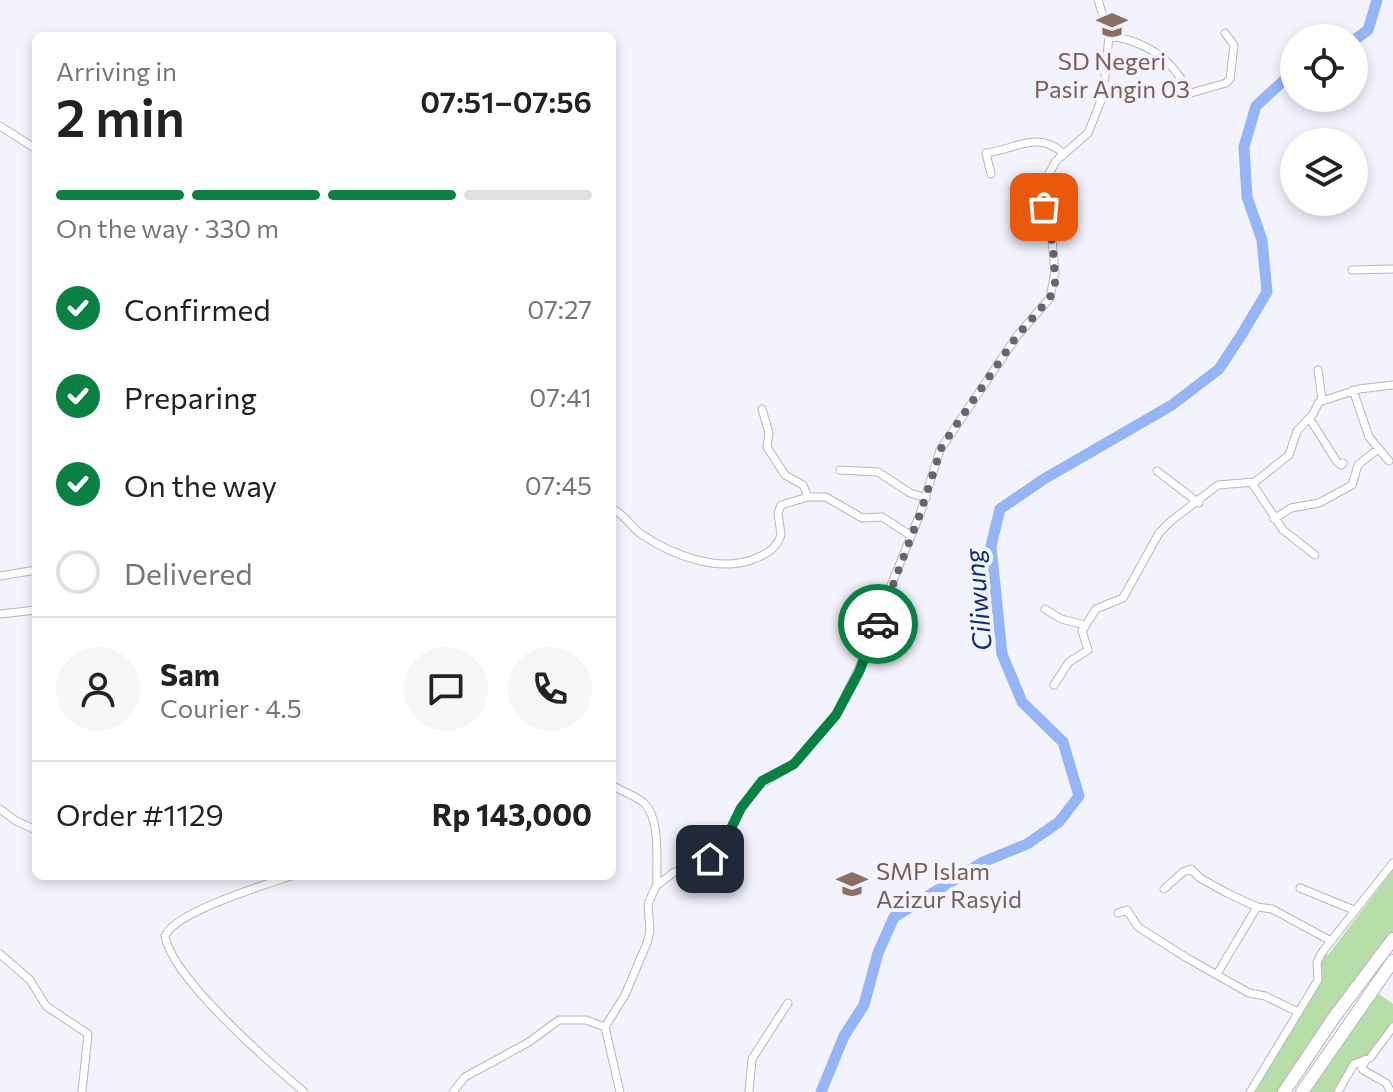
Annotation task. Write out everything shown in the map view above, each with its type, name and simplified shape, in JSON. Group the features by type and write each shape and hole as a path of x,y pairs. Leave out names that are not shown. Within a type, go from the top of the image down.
{"highway":[{"path":"1284,1092 1335,1016 1393,939"},
{"path":"1302,1092 1393,961"},
{"path":"1321,1063 1393,977"}],"street":[{"path":"657,884 680,869 717,854 741,808 762,781 794,764 836,715 872,643 883,605 926,498 944,442 990,380 1017,336 1050,298 1055,283 1054,259 1049,217 1043,198 1049,171 1088,133 1106,83 1109,36 1098,0"},
{"path":"1109,36 1126,38 1155,52 1174,69 1191,93 1226,83 1230,79 1234,45 1225,33"},
{"path":"0,126 32,146"},
{"path":"991,174 986,153 1042,141 1053,144 1064,154"},
{"path":"1352,270 1393,269"},
{"path":"1318,370 1322,400"},
{"path":"1054,685 1069,662 1088,650 1082,633 1085,625 1100,606 1121,600 1159,533 1221,484 1252,483 1289,455 1297,431 1310,419 1322,400 1353,390 1393,385"},
{"path":"1353,390 1361,421 1389,461"},
{"path":"762,409 769,430 767,447 785,475 803,485 808,497"},
{"path":"1310,419 1339,464 1343,463"},
{"path":"1274,519 1291,508 1319,503 1352,485 1358,465 1378,449"},
{"path":"840,470 878,472 910,493 926,498"},
{"path":"1157,471 1199,503"},
{"path":"1252,483 1274,519 1315,555"},
{"path":"616,511 639,532 657,543 677,552 729,566 758,558 773,549 781,535 779,507 787,500 826,497 862,518 881,517 910,535"},
{"path":"0,576 32,571"},
{"path":"1045,609 1061,619 1085,625"},
{"path":"0,614 32,610"},
{"path":"616,787 638,799 650,811 657,884 648,902 650,931 647,943 625,995 605,1027 620,1092"},
{"path":"0,809 32,828"},
{"path":"1250,1092 1320,977 1317,962 1393,863"},
{"path":"1164,889 1189,869 1207,882 1257,907 1272,909 1331,941"},
{"path":"281,880 194,913 170,927 165,936 180,965 214,1007 304,1092"},
{"path":"1300,888 1354,910"},
{"path":"1217,974 1257,907"},
{"path":"1118,913 1129,910 1141,929 1245,991 1265,996 1298,1012"},
{"path":"0,954 30,980 46,1006 88,1034 82,1092"},
{"path":"749,1092 752,1059 788,1003"},
{"path":"453,1092 465,1077 529,1042 559,1020 580,1019 605,1027"},
{"path":"1391,1092 1386,1083 1361,1066 1393,1027"},
{"path":"1338,1092 1354,1064 1365,1062"}],"green space":[{"path":"1393,870 1393,939 1284,1092 1250,1092 1318,980 1317,967 1323,951 1328,955"},
{"path":"1379,994 1393,1004 1393,1028 1370,1058 1357,1062 1338,1092 1302,1092 1350,1026"}],"waterway":[{"name":"Ciliwung","path":"1368,30 1377,0"},
{"name":"Ciliwung","path":"821,1092 844,1036 864,1005 878,953 894,917 983,862 1027,844 1059,822 1079,796 1063,742 1022,702 1002,654 991,546 1000,509 1044,479 1172,405 1219,369 1267,292 1262,240 1247,197 1244,147 1256,106 1280,84"}],"way so far":[{"path":"878,624 917,523 942,446 990,380 1017,336 1039,315 1050,298 1055,283 1054,259 1049,217 1044,207"}],"place":[{"name":"SD Negeri Pasir Angin 03","path":"1112,25"},
{"name":"SMP Islam Azizur Rasyid","path":"852,884"}],"route":[{"path":"710,859 721,849 741,808 762,781 794,764 836,715 859,672 878,624"}]}
